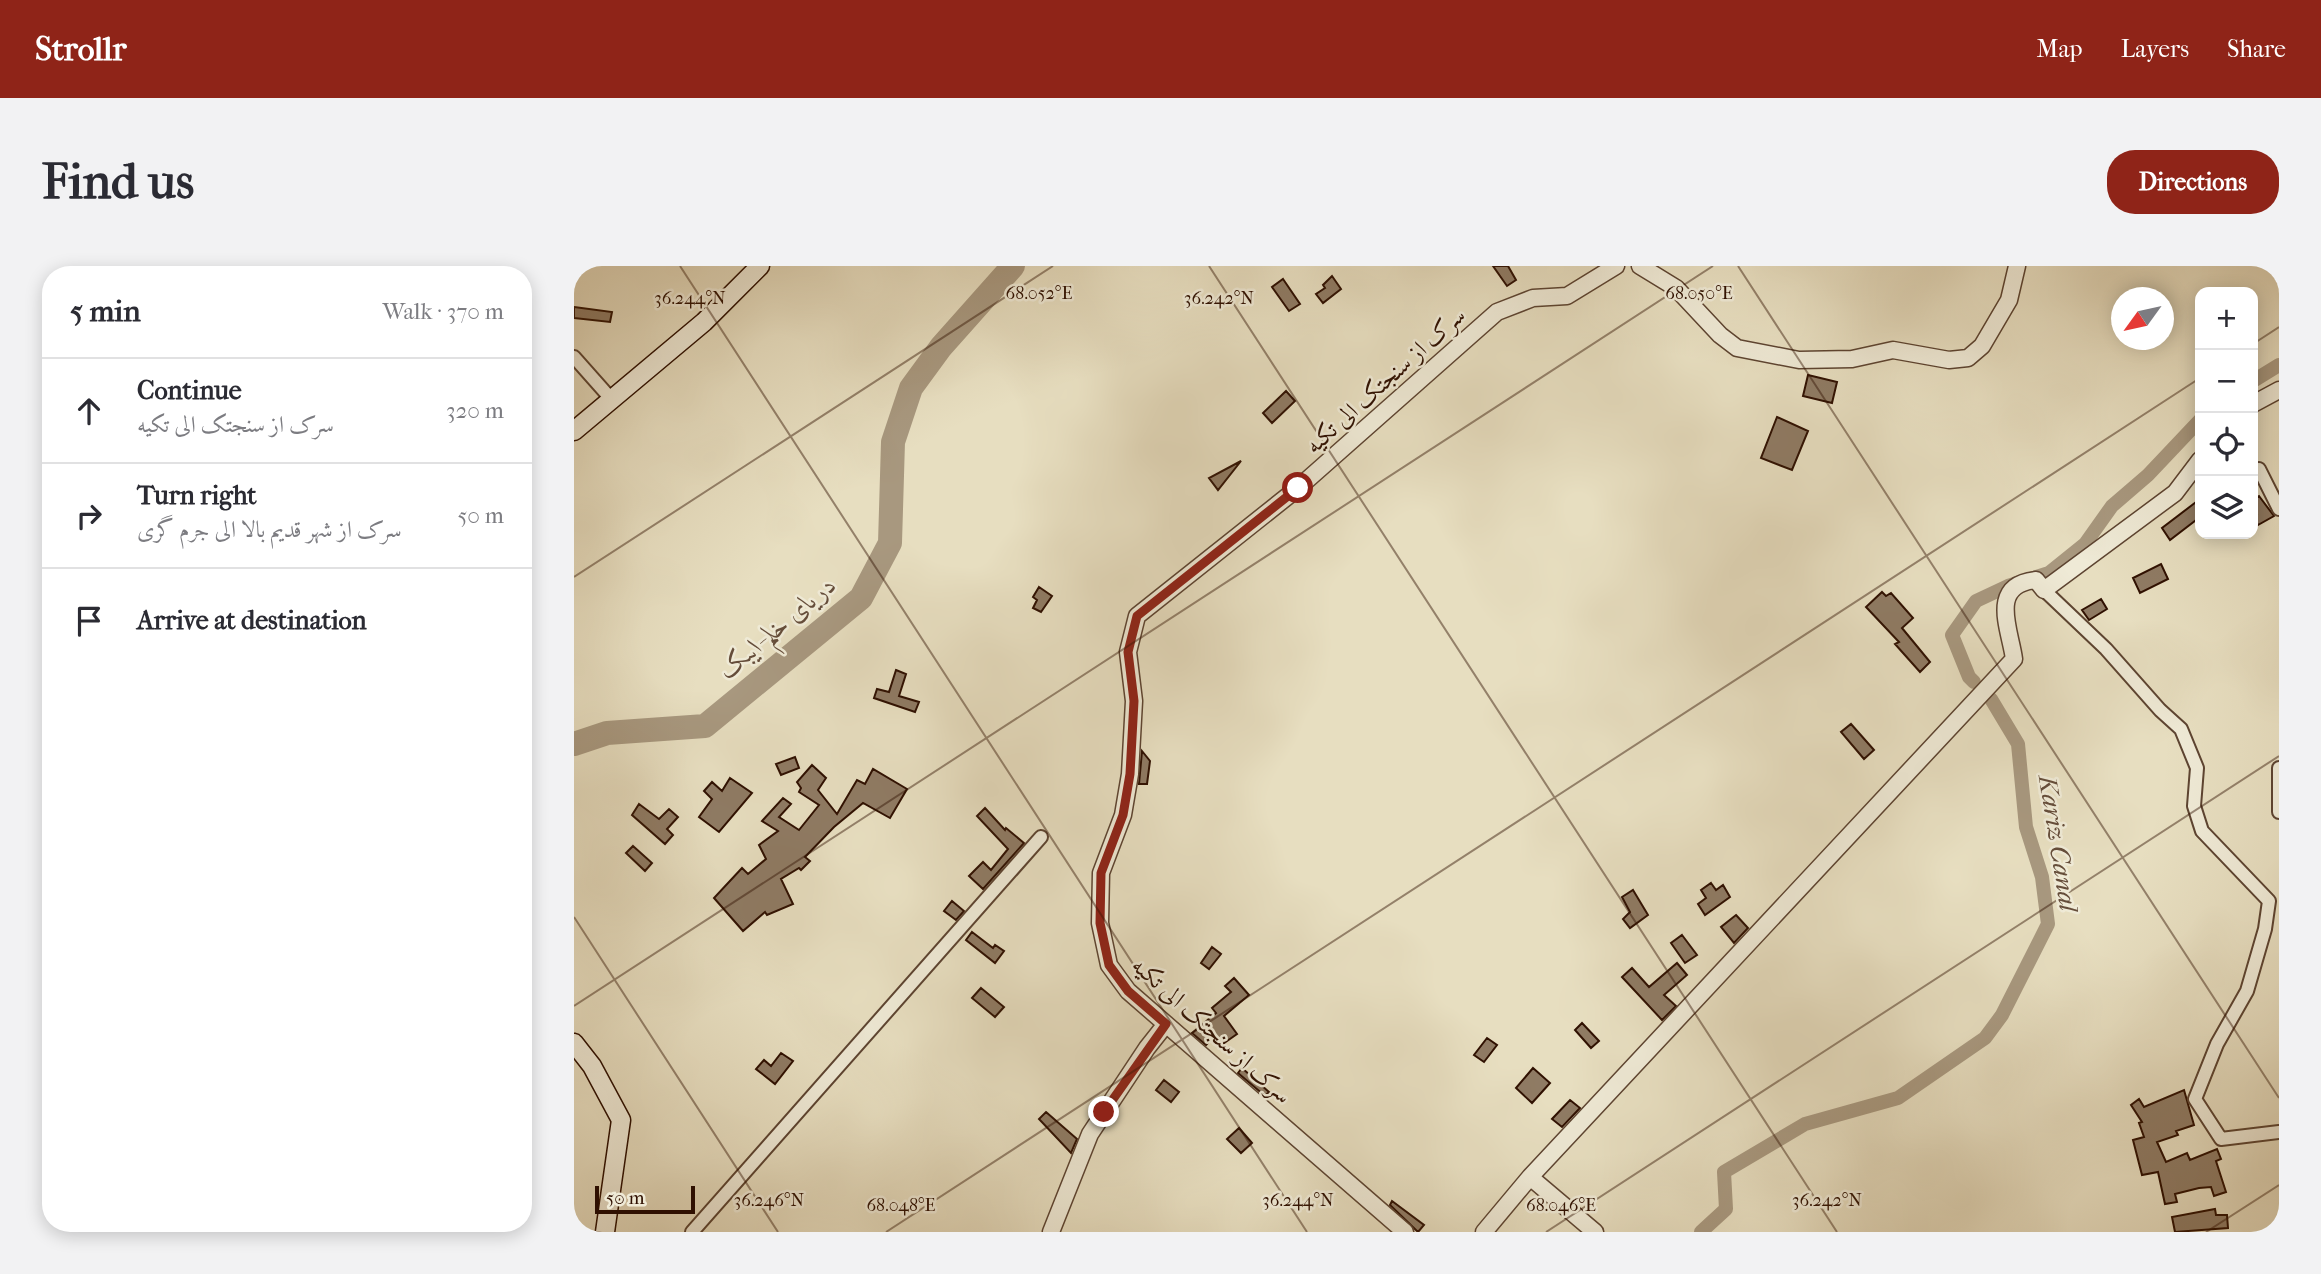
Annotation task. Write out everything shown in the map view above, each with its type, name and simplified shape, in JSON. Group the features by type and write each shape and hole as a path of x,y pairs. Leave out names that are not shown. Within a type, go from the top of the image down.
{"main road":[{"path":"574,431 704,322 760,266"},
{"path":"574,1043 592,1066 621,1119 605,1232"}],"street":[{"name":"سرک از سنجتک الی تکیه","path":"1405,1232 1128,991 1109,965 1100,923 1101,873 1123,815 1130,774 1134,701 1128,652 1137,616 1306,481 1497,312 1533,298 1567,296 1616,266"},
{"path":"1640,266 1676,288 1720,335 1737,348 1799,360 1852,359 1893,350 1949,360 1968,358 1982,346 2010,300 2017,266"},
{"path":"574,356 613,401"},
{"path":"2258,401 2279,390"},
{"path":"2044,590 2175,493 2195,467"},
{"path":"2259,469 2279,509"},
{"path":"1484,1232 1530,1177 2014,659 2003,615 2012,590 2021,582 2036,580 2181,729 2197,768 2194,806 2202,831 2269,901 2265,929 2247,991 2217,1044 2195,1099 2221,1139 2279,1132"},
{"path":"2279,768 2279,812"},
{"path":"692,1232 1041,837"},
{"path":"1051,1232 1090,1134 1166,1024"},
{"path":"1530,1177 1595,1232"}],"building":[{"path":"1493,266 1508,266 1516,280 1507,286"},
{"path":"1332,276 1341,289 1323,303 1316,294 1325,288 1323,285"},
{"path":"1283,279 1300,304 1289,311 1272,287"},
{"path":"574,307 612,312 610,322 574,318"},
{"path":"1808,375 1837,382 1832,403 1803,396"},
{"path":"1286,391 1295,401 1272,423 1263,413"},
{"path":"1777,417 1808,431 1792,470 1761,458"},
{"path":"1241,461 1218,490 1209,478"},
{"path":"2258,497 2274,516 2258,525"},
{"path":"2195,503 2195,521 2170,540 2162,528"},
{"path":"2161,564 2168,579 2140,593 2133,578"},
{"path":"1039,587 1052,596 1041,612 1033,608 1037,600 1033,597"},
{"path":"1882,592 1886,596 1891,593 1913,618 1902,628 1930,662 1920,672 1895,644 1899,642 1866,607"},
{"path":"2101,599 2107,609 2089,620 2082,610"},
{"path":"896,670 906,674 899,696 919,702 915,712 874,698 877,689 889,692"},
{"path":"1851,724 1874,750 1864,759 1841,732"},
{"path":"1142,751 1150,761 1147,784 1139,784"},
{"path":"795,757 799,768 781,775 776,764"},
{"path":"812,765 826,778 818,790 837,814 857,780 865,784 873,769 907,789 890,818 863,803 834,827 805,857 810,861 801,870 799,868 781,879 793,904 767,915 765,912 743,931 714,898 742,868 748,874 766,859 759,845 778,831 762,821 783,798 791,804 779,817 799,830 819,805 799,792 801,788 797,782"},
{"path":"730,778 752,793 719,832 699,817 712,799 704,791 712,782 722,791"},
{"path":"639,804 659,819 669,809 678,817 667,829 673,835 665,844 632,815"},
{"path":"985,808 1005,830 1006,828 1024,843 983,889 969,876 983,862 991,870 1008,849 977,816"},
{"path":"633,846 652,863 645,871 626,853"},
{"path":"1711,883 1716,890 1723,885 1730,897 1705,915 1698,904 1706,898 1701,890"},
{"path":"1633,890 1648,915 1630,928 1623,919 1630,912 1622,897"},
{"path":"952,901 964,911 956,920 944,911"},
{"path":"1736,915 1748,928 1734,943 1721,927"},
{"path":"972,932 993,948 995,945 1004,951 995,963 966,940"},
{"path":"1682,935 1697,955 1685,963 1671,943"},
{"path":"1212,947 1221,954 1209,969 1201,963"},
{"path":"1677,963 1687,975 1664,995 1676,1006 1662,1020 1622,977 1632,968 1649,987"},
{"path":"1234,978 1249,995 1224,1016 1237,1034 1220,1046 1213,1037 1206,1045 1192,1033 1216,1013 1212,1008 1231,992 1225,986"},
{"path":"981,988 1004,1007 995,1017 972,998"},
{"path":"1582,1023 1599,1041 1591,1048 1575,1030"},
{"path":"1487,1038 1497,1045 1484,1062 1474,1055"},
{"path":"781,1053 793,1061 775,1084 756,1069 764,1060 771,1066"},
{"path":"1242,1068 1269,1092 1265,1096 1238,1073"},
{"path":"1533,1068 1550,1083 1532,1103 1516,1088"},
{"path":"1164,1080 1179,1092 1171,1102 1156,1090"},
{"path":"2184,1090 2194,1125 2176,1131 2178,1135 2157,1142 2166,1162 2187,1153 2190,1160 2217,1149 2221,1159 2216,1161 2226,1192 2214,1196 2211,1187 2199,1188 2175,1194 2177,1202 2165,1204 2158,1172 2142,1175 2133,1140 2144,1137 2139,1123 2142,1122 2131,1105 2139,1099 2144,1107"},
{"path":"1570,1100 1580,1108 1562,1127 1552,1119"},
{"path":"1046,1112 1077,1139 1071,1153 1039,1119"},
{"path":"1239,1128 1252,1143 1241,1153 1227,1139"},
{"path":"1392,1201 1424,1225 1418,1232 1390,1205"},
{"path":"2215,1209 2216,1215 2227,1215 2228,1228 2175,1232 2172,1217"}],"waterway":[{"name":"دریای خلم-ایبک","path":"574,744 607,733 705,726 861,598 890,543 893,442 911,388 941,347 1013,266"},
{"name":"Kariz Canal","path":"2258,378 2279,365"},
{"name":"Kariz Canal","path":"1974,682 1969,677 1952,635 1976,601 2008,586 2049,573 2085,544 2112,506 2148,475 2195,425"},
{"name":"Kariz Canal","path":"1701,1232 1726,1209 1724,1172 1805,1124 1898,1098 1985,1038 2002,1015 2048,924 2042,877 2026,827 2018,744 1991,699"}],"route":[{"path":"1104,1112 1166,1024 1128,991 1109,965 1100,923 1101,873 1123,815 1130,774 1134,701 1128,652 1137,616 1298,488"}]}
